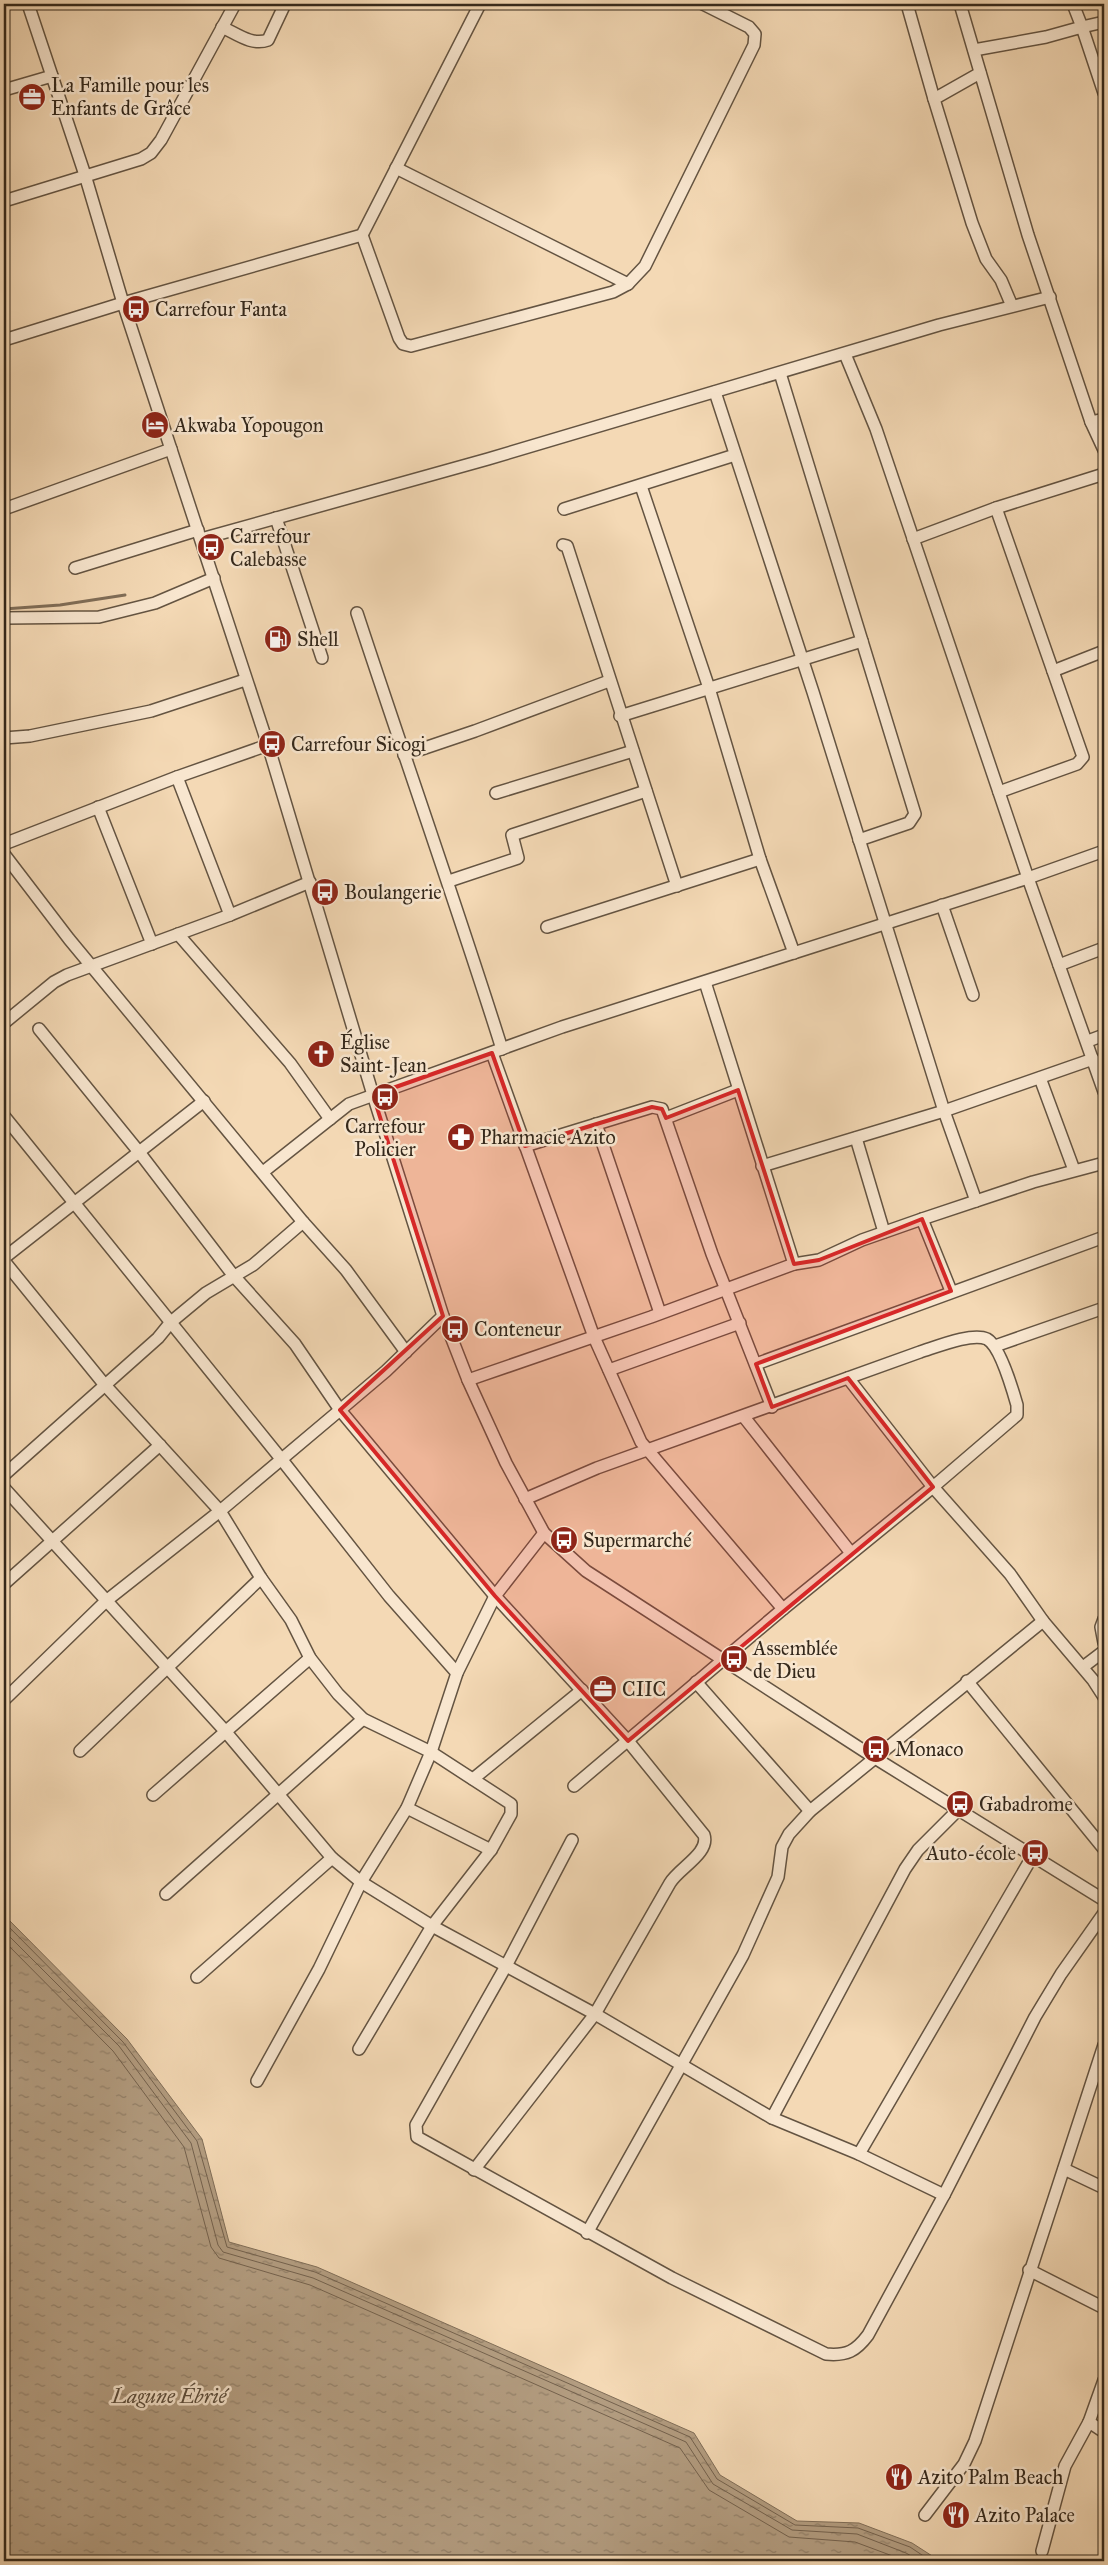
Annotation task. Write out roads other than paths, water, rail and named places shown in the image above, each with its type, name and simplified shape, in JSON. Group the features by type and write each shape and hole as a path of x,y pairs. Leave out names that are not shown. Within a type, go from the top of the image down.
{"street":[{"path":"28,4 85,175 123,303 214,578 245,680 268,745 373,1095 443,1316 468,1380 525,1499 544,1533 586,1571 875,1758 1104,1900"},
{"path":"4,201 141,159 151,153 161,140 235,4"},
{"path":"222,27 255,43 268,40 285,4"},
{"path":"480,4 362,235 399,338 403,344 411,346 613,292 628,284 645,266 754,44 755,34 750,27 704,4"},
{"path":"907,4 975,232 986,259 1001,280 1012,306"},
{"path":"960,4 1028,235 1091,422 1104,450"},
{"path":"1073,4 1104,93"},
{"path":"974,50 1046,37 1104,22"},
{"path":"934,99 980,73"},
{"path":"4,90 52,76"},
{"path":"396,168 628,284"},
{"path":"4,340 123,303 362,235"},
{"path":"75,568 199,534 276,518 488,459 939,325 1050,297"},
{"path":"845,354 876,429 1028,878 1088,1041 1104,1092"},
{"path":"780,373 915,814 909,823 858,840"},
{"path":"715,392 802,660 944,1111 976,1201"},
{"path":"1091,422 1104,419"},
{"path":"4,509 171,449"},
{"path":"564,509 735,456"},
{"path":"913,539 996,508 1104,474"},
{"path":"641,486 709,688 760,859 794,953"},
{"path":"996,508 1083,757 1076,764 999,792"},
{"path":"276,518 322,658"},
{"path":"563,545 566,546 677,886"},
{"path":"4,618 99,617 155,603 214,578"},
{"path":"357,613 404,755 449,881 525,1146 594,1337 637,1434 648,1452 783,1609"},
{"path":"620,716 862,641"},
{"path":"1053,671 1104,651"},
{"path":"4,738 30,736 151,711 245,680"},
{"path":"404,755 475,731 609,681"},
{"path":"4,844 177,777 268,745"},
{"path":"496,793 632,751"},
{"path":"177,777 230,915"},
{"path":"449,881 518,858 512,835 646,792"},
{"path":"98,807 152,944"},
{"path":"263,1172 349,1104 562,1026 1028,878 1104,851"},
{"path":"4,854 92,967 303,1222 346,1270 406,1352"},
{"path":"547,927 760,859"},
{"path":"4,1023 54,982 230,915 310,882"},
{"path":"942,905 973,995"},
{"path":"178,934 290,1063 330,1119"},
{"path":"1059,965 1104,948"},
{"path":"704,982 794,1264"},
{"path":"38,1028 139,1152 233,1276 295,1344 340,1410 495,1596 628,1741 704,1835 706,1841 700,1853 676,1874 670,1883 595,2014 474,2170"},
{"path":"1088,1041 1104,1035"},
{"path":"762,1166 944,1111 1093,1059"},
{"path":"1040,1078 1074,1170"},
{"path":"666,1118 738,1090"},
{"path":"204,1101 4,1259 104,1384 220,1511 261,1578 291,1620 310,1658 338,1694 362,1719 431,1752 511,1804 513,1808 491,1850 432,1926 359,2049"},
{"path":"525,1146 652,1107 662,1109 712,1254 727,1288 772,1407"},
{"path":"4,1116 282,1460 389,1596 457,1673"},
{"path":"596,1124 660,1313"},
{"path":"856,1138 884,1232"},
{"path":"468,1380 594,1337 794,1264 819,1260 884,1232 922,1219 1074,1170 1104,1163"},
{"path":"922,1219 951,1292"},
{"path":"4,1475 104,1384 158,1338 171,1322 233,1276 253,1265 303,1222"},
{"path":"756,1364 1104,1237"},
{"path":"995,1346 1104,1308"},
{"path":"4,1700 106,1601 282,1460 406,1352 443,1316"},
{"path":"609,1370 740,1323"},
{"path":"525,1499 597,1468 648,1452 848,1378 956,1341 974,1337 987,1339 995,1346 1014,1394 1017,1415 933,1487 783,1609 574,1786"},
{"path":"848,1378 933,1487 1010,1574 1043,1621 1083,1668 1104,1697"},
{"path":"744,1417 851,1554"},
{"path":"4,1584 160,1446"},
{"path":"4,1488 165,1668 225,1731 279,1792 332,1858 361,1882 432,1926 595,2014 680,2066 772,2118 859,2154 944,2195"},
{"path":"258,2081 319,1970 361,1882 407,1808 431,1752 457,1673 495,1596 544,1533"},
{"path":"80,1751 261,1578"},
{"path":"1104,1619 1101,1627 1104,1643"},
{"path":"587,2233 743,1955 772,1895 778,1877 782,1847 789,1834 810,1811 967,1681 1043,1621"},
{"path":"1083,1668 1104,1652"},
{"path":"153,1795 310,1658"},
{"path":"967,1681 1104,1849"},
{"path":"696,1682 810,1811"},
{"path":"473,1779 582,1690"},
{"path":"166,1894 362,1719"},
{"path":"407,1808 491,1850"},
{"path":"772,2118 905,1869 918,1850 959,1809"},
{"path":"572,1840 506,1966 416,2125 417,2138 587,2233 826,2354 842,2356 857,2349 868,2334 944,2195 1035,2016 1061,1974 1104,1913"},
{"path":"859,2154 1032,1857"},
{"path":"197,1977 332,1858"},
{"path":"925,2515 964,2464 975,2441 1029,2270 1104,2045"},
{"path":"1064,2169 1104,2188"},
{"path":"1029,2270 1104,2308"},
{"path":"1042,2551 1065,2466 1089,2422 1104,2380"},
{"path":"1089,2422 1104,2432"}],"water":[{"name":"Lagune Ébrié","path":"4,1915 127,2039 202,2139 229,2242 317,2267 694,2433 720,2475 797,2521 859,2523 912,2543 940,2561 4,2561"}],"waterway":[{"path":"4,609 60,605 125,595"}],"place":[{"name":"La Famille pour les Enfants de Grâce","path":"32,97"},
{"name":"Carrefour Fanta","path":"136,309"},
{"name":"Akwaba Yopougon","path":"155,425"},
{"name":"Carrefour Calebasse","path":"211,547"},
{"name":"Shell","path":"278,639"},
{"name":"Carrefour Sicogi","path":"272,744"},
{"name":"Boulangerie","path":"325,892"},
{"name":"Église Saint-Jean","path":"321,1054"},
{"name":"Carrefour Policier","path":"385,1097"},
{"name":"Pharmacie Azito","path":"461,1137"},
{"name":"Conteneur","path":"455,1329"},
{"name":"Supermarché","path":"564,1540"},
{"name":"Assemblée de Dieu","path":"734,1659"},
{"name":"CIIC","path":"603,1689"},
{"name":"Monaco","path":"876,1749"},
{"name":"Gabadrome","path":"960,1804"},
{"name":"Auto-école","path":"1035,1853"},
{"name":"Azito Palm Beach","path":"899,2477"},
{"name":"Azito Palace","path":"956,2515"}]}
